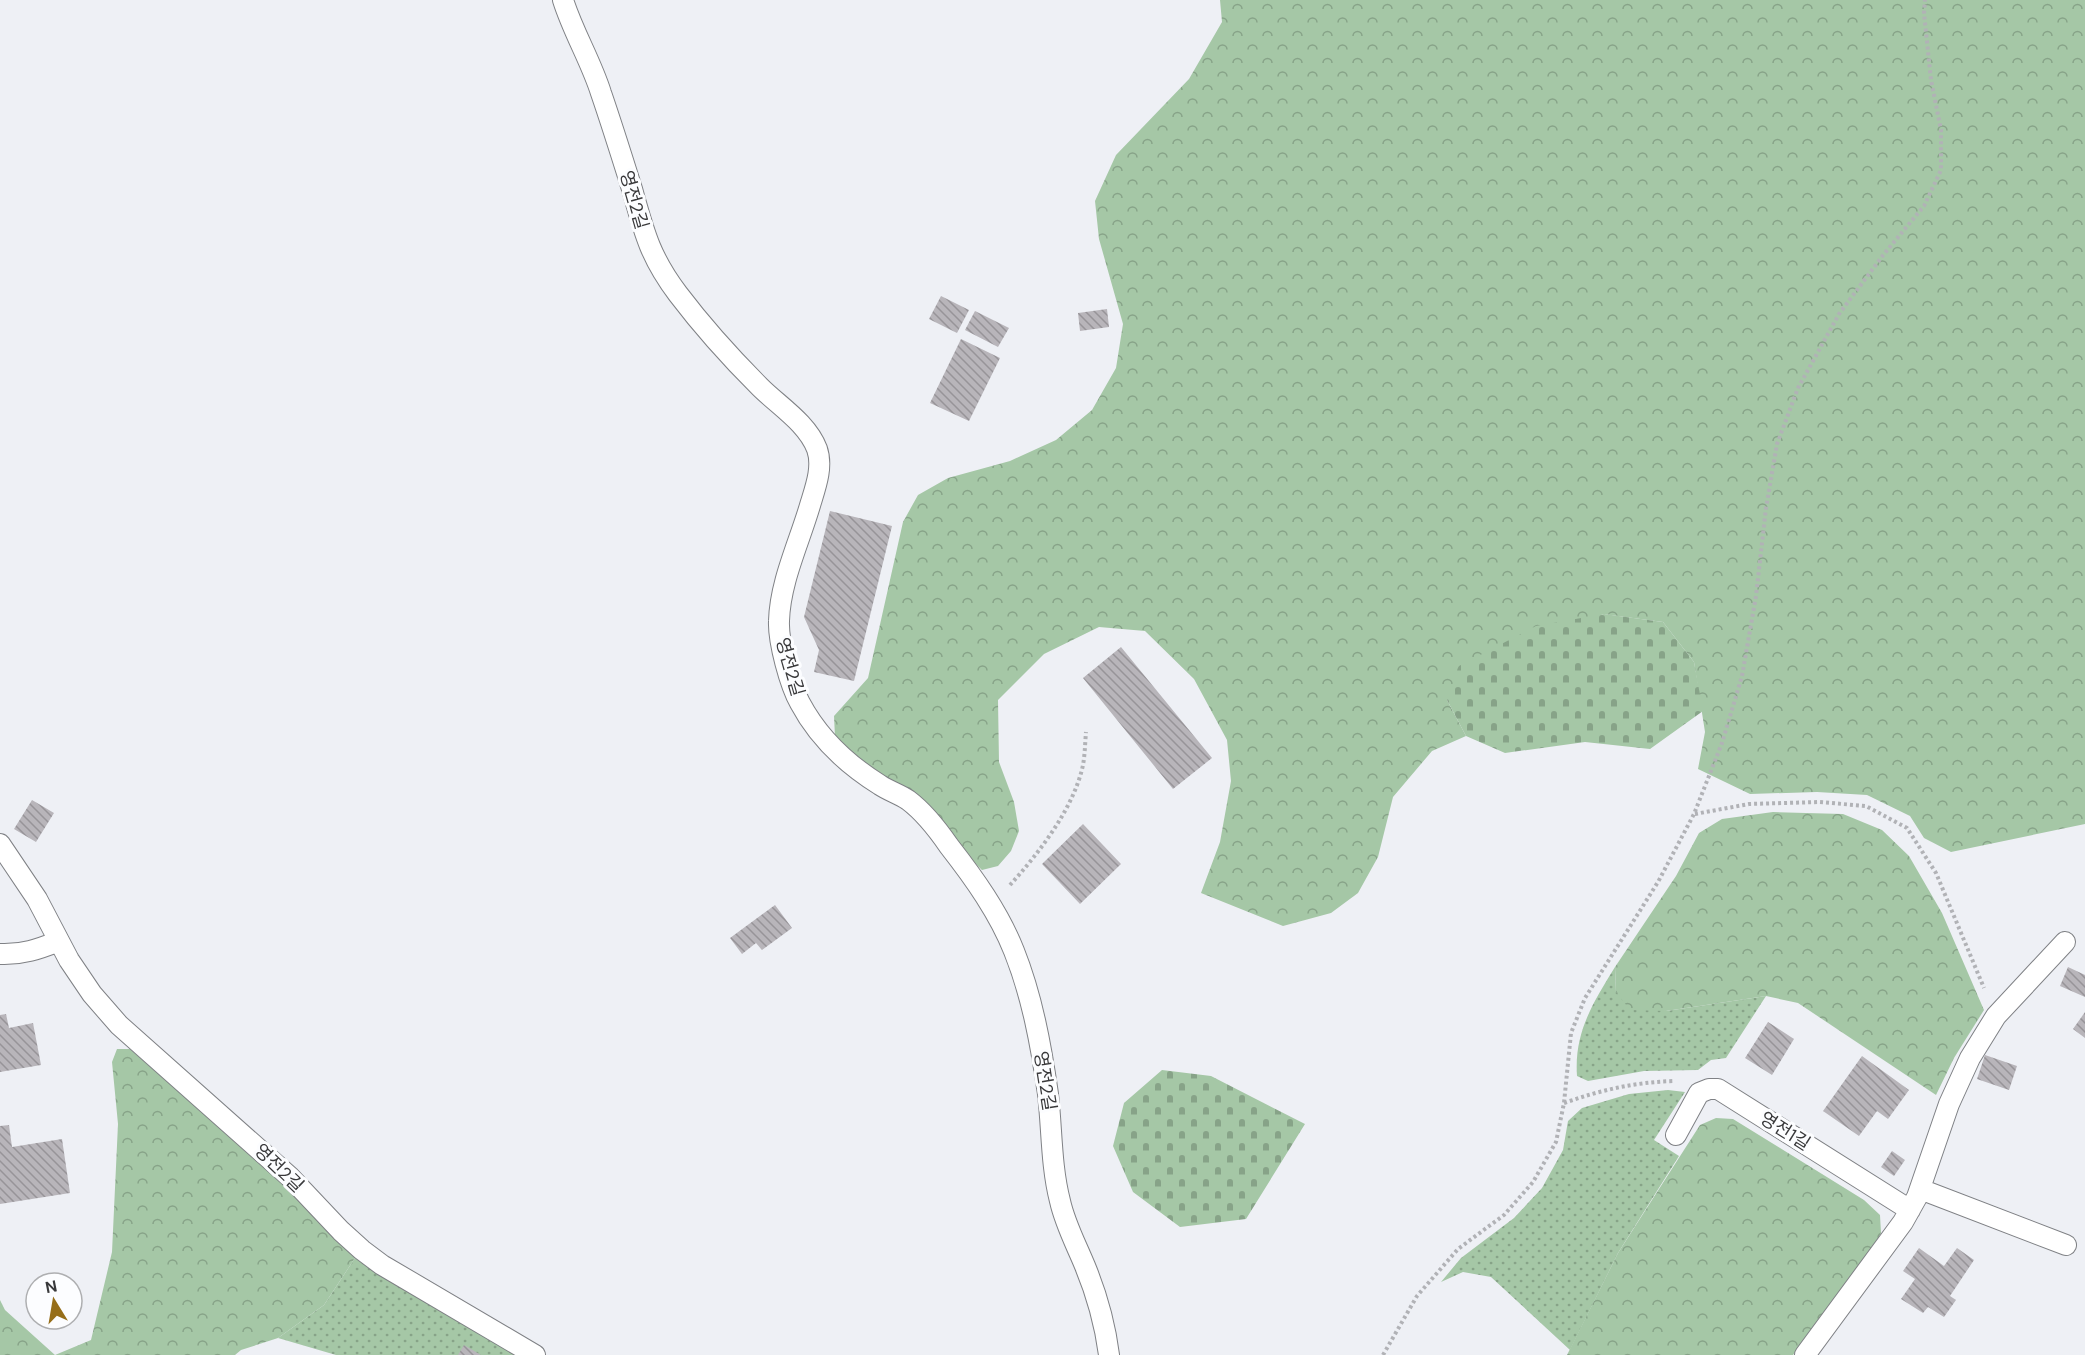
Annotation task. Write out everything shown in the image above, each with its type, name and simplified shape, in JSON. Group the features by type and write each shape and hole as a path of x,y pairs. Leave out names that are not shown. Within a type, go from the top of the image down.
{"lane":[{"name":"영전2길","path":"563,0 574,32 599,85 644,236 657,263 679,295 723,348 801,425 812,439 818,452 819,471 785,582 778,623 786,665 799,701 818,731 848,761 879,785 909,801 936,828 991,905 1013,948 1027,988 1047,1089 1053,1136 1054,1173 1060,1205 1095,1293 1106,1327 1110,1355"},
{"name":"영전2길","path":"0,844 37,899 69,960 119,1026 290,1177 362,1250 382,1265 535,1355"},
{"path":"0,954 14,955 59,941"},
{"path":"1806,1355 1910,1210 1920,1190 1949,1104 1970,1058 1996,1016 2065,942"},
{"path":"1676,1135 1700,1093 1709,1089 1718,1089"},
{"name":"영전1길","path":"1718,1089 1910,1210"},
{"path":"1920,1190 2066,1245"}],"path":[{"path":"1383,1355 1417,1296 1458,1249 1504,1215 1533,1182 1556,1142 1564,1103 1571,1033 1585,998 1658,882 1694,814 1722,743 1742,676 1756,596 1766,508 1777,444 1794,399 1839,314 1924,206 1941,171 1941,130 1931,80 1924,13 1925,0"},
{"path":"991,905 1046,843 1070,799 1083,766 1086,732"},
{"path":"1694,814 1749,804 1819,802 1866,806 1907,828 1936,873 1996,1016"},
{"path":"1564,1103 1604,1089 1655,1082 1694,1081 1718,1089"}],"green space":[{"path":"1220,0 2085,0 2085,824 1951,852 1924,838 1910,816 1867,795 1817,792 1750,794 1698,769 1705,732 1694,662 1663,622 1603,614 1447,700 1466,736 1432,751 1393,797 1378,857 1358,893 1331,913 1283,926 1201,893 1220,842 1231,781 1227,740 1194,679 1145,631 1099,627 1044,654 998,700 999,762 1014,802 1019,831 1011,851 998,866 982,870 884,776 853,754 835,737 834,716 868,678 903,522 918,495 948,478 1010,461 1056,440 1092,410 1116,368 1123,324 1099,239 1095,201 1116,155 1189,79 1222,22"},
{"path":"1604,614 1663,622 1694,662 1703,711 1650,749 1585,742 1505,753 1466,736 1447,700 1459,666 1536,626"},
{"path":"1773,812 1843,814 1882,830 1909,856 1942,913 1984,1010 1954,1058 1936,1095 1798,1003 1766,996 1666,1011 1630,1010 1616,992 1615,967 1676,876 1699,833 1722,819"},
{"path":"1615,967 1616,992 1666,1011 1766,996 1726,1058 1711,1060 1698,1070 1644,1071 1588,1081 1577,1076 1577,1060 1582,1032 1599,993"},
{"path":"117,1049 130,1049 283,1183 355,1258 324,1305 278,1338 241,1350 235,1355 55,1355 91,1340 112,1252 118,1124 112,1062"},
{"path":"1162,1070 1211,1076 1305,1124 1246,1219 1180,1227 1133,1192 1113,1146 1124,1103"},
{"path":"1668,1090 1685,1092 1654,1140 1679,1156 1618,1253 1570,1350 1491,1277 1463,1272 1441,1282 1461,1258 1514,1218 1542,1188 1563,1150 1568,1121 1582,1108 1629,1094"},
{"path":"1716,1118 1733,1119 1864,1200 1880,1215 1881,1233 1869,1254 1793,1355 1567,1355 1618,1253 1700,1125"},
{"path":"355,1258 517,1355 336,1355 278,1338 324,1305"},
{"path":"0,1300 5,1310 24,1327 24,1331 28,1331 55,1355 0,1355"}],"building":[{"path":"941,296 969,310 957,333 929,319"},
{"path":"1107,309 1109,327 1080,331 1078,313"},
{"path":"975,311 1009,328 998,347 965,330"},
{"path":"961,339 1000,358 969,421 930,403"},
{"path":"830,511 892,526 854,681 814,672 819,650 804,617"},
{"path":"1121,647 1212,758 1173,789 1083,678"},
{"path":"32,800 54,813 36,842 14,829"},
{"path":"1083,824 1121,864 1080,904 1042,864"},
{"path":"775,905 792,928 762,950 756,943 742,954 730,938"},
{"path":"2068,967 2085,975 2085,997 2060,986"},
{"path":"2085,1012 2085,1038 2073,1029"},
{"path":"6,1014 9,1028 33,1023 41,1065 0,1072 0,1015"},
{"path":"1768,1022 1794,1039 1772,1075 1745,1058"},
{"path":"1985,1055 2017,1066 2009,1090 1977,1079"},
{"path":"1862,1056 1909,1090 1888,1119 1877,1111 1859,1136 1823,1111"},
{"path":"9,1125 12,1147 62,1139 70,1193 0,1204 0,1126"},
{"path":"1892,1151 1905,1160 1894,1176 1881,1167"},
{"path":"1919,1248 1944,1266 1957,1248 1974,1260 1950,1296 1956,1300 1944,1317 1928,1307 1923,1313 1901,1299 1915,1279 1903,1271"},
{"path":"464,1345 481,1355 458,1355"}]}
